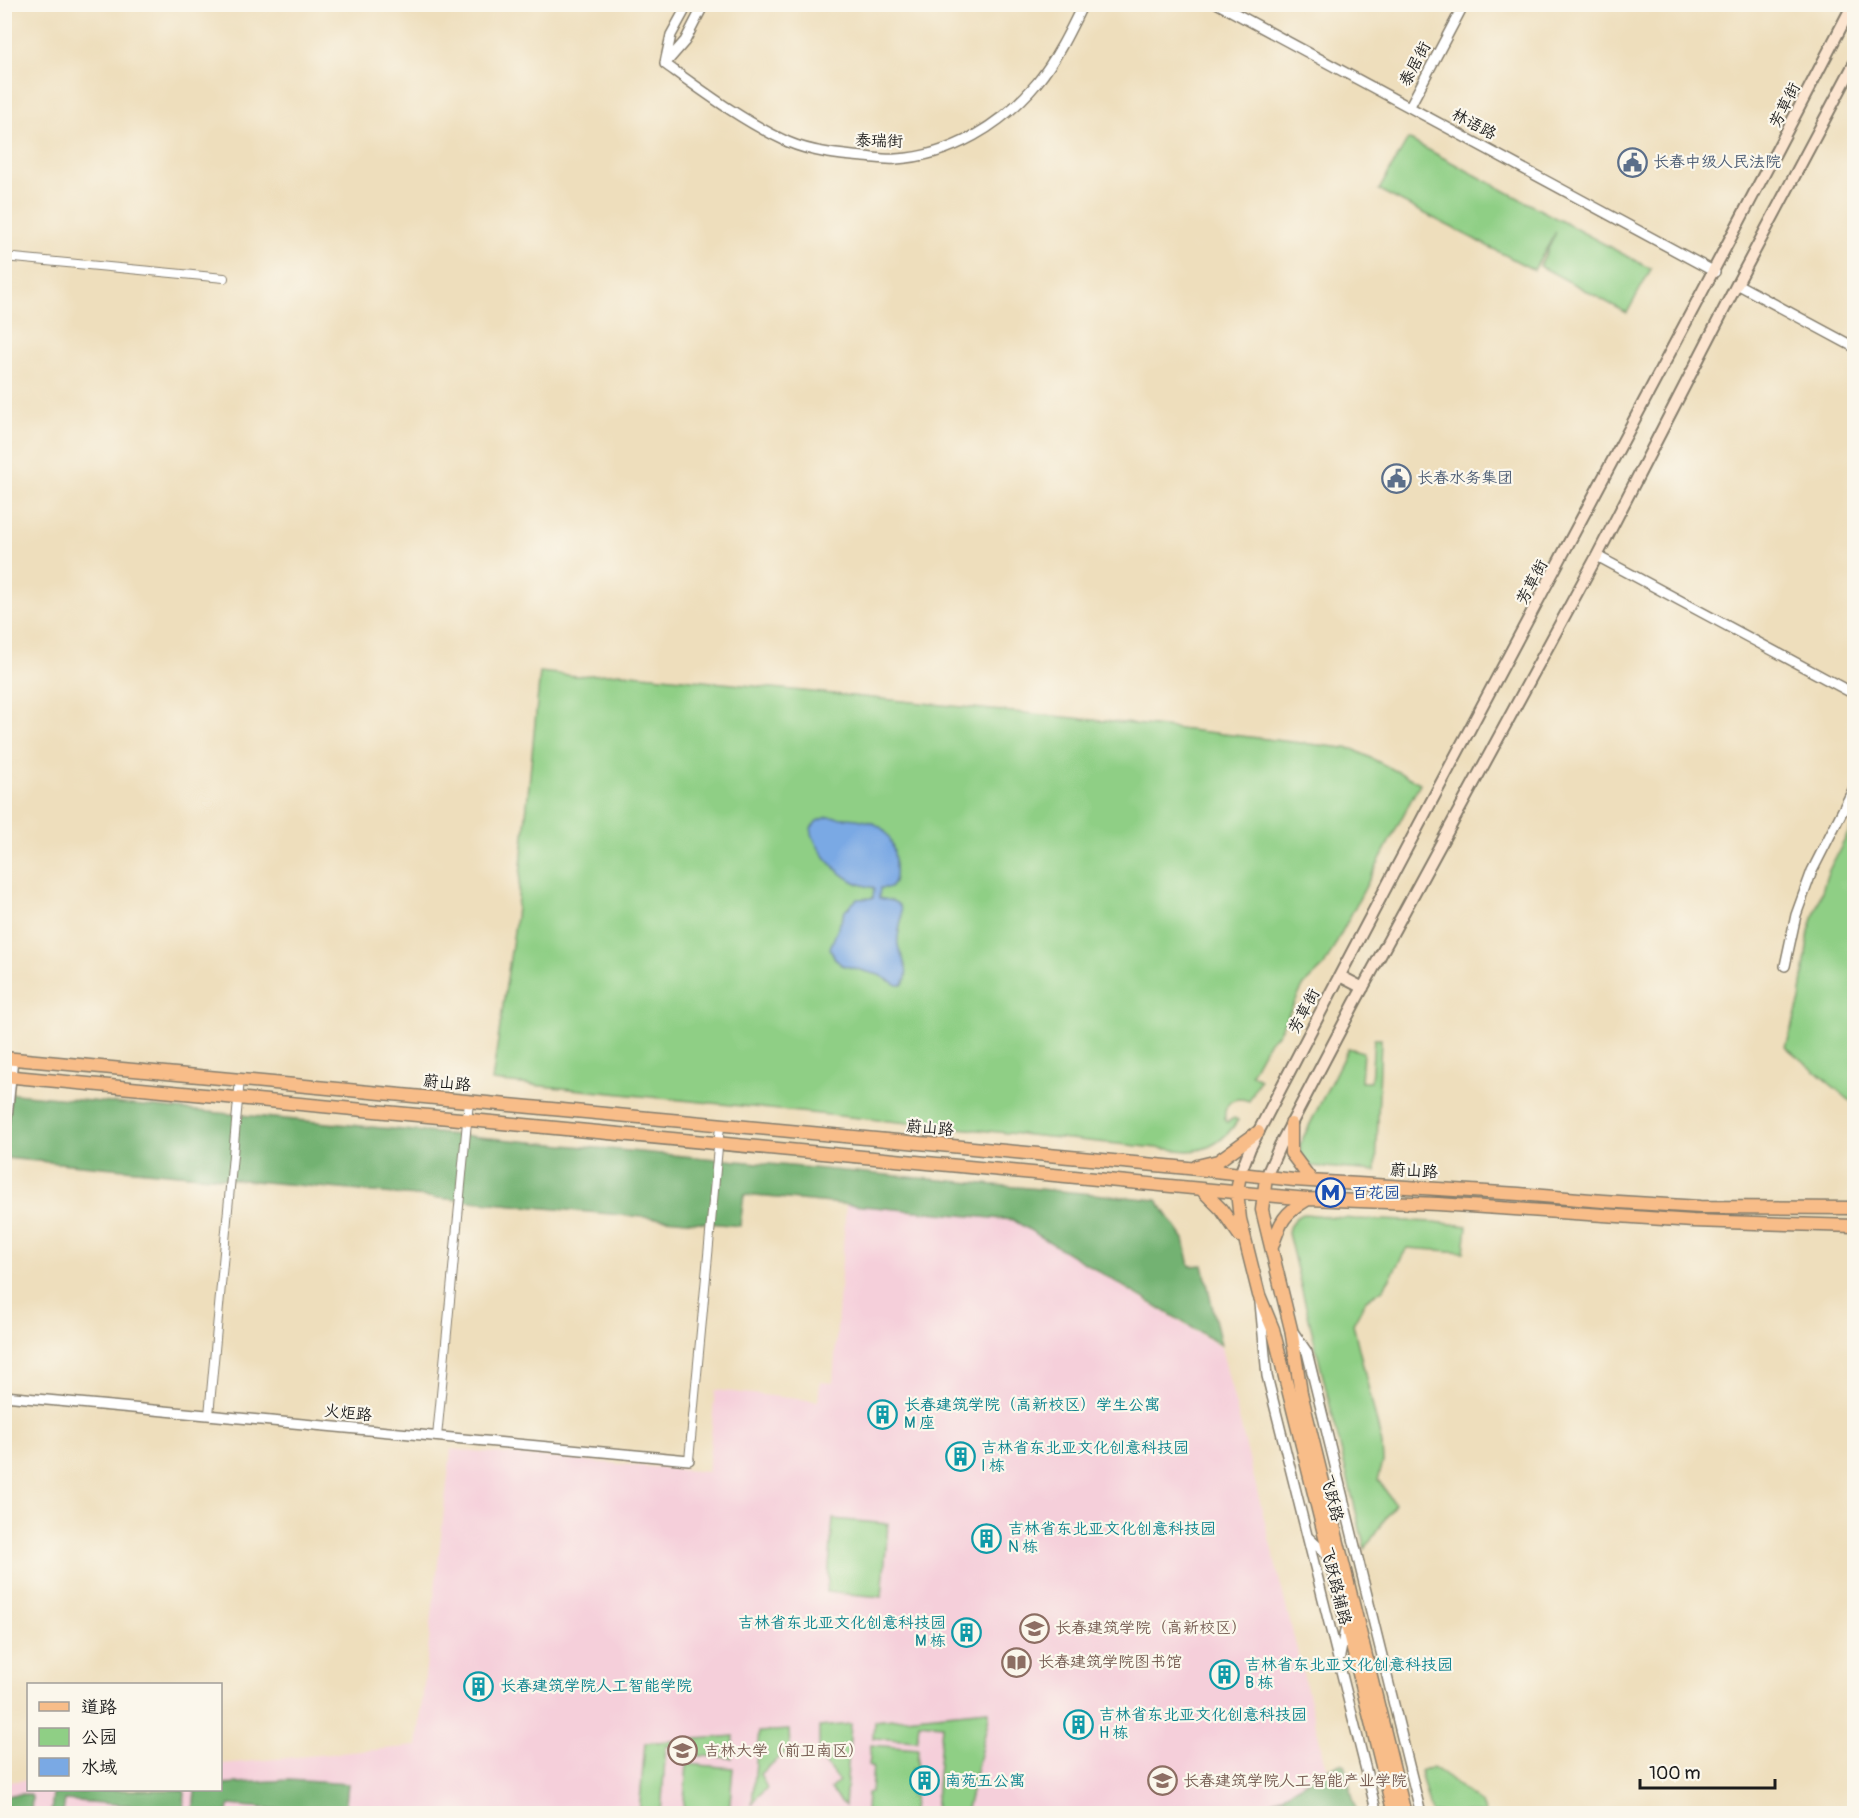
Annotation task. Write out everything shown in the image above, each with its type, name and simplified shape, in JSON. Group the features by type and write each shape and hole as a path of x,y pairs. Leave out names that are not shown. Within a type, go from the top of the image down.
{"main road":[{"name":"芳草街","path":"1240,1174 1258,1132 1715,272 1853,4"},
{"path":"1266,1177 1363,988 1597,556 1737,284 1854,64"},
{"path":"1340,976 1363,988"},
{"name":"蔚山路","path":"9,1058 1312,1181 1700,1207 1854,1208"},
{"name":"蔚山路","path":"8,1076 1308,1199 1438,1204 1693,1221 1854,1226"},
{"path":"1292,1124 1291,1153 1312,1181"},
{"path":"1188,1168 1218,1161 1258,1132"},
{"name":"飞跃路","path":"1240,1174 1237,1208 1245,1244 1259,1295 1273,1329 1394,1814"},
{"name":"飞跃路","path":"1266,1177 1262,1210 1291,1329 1301,1393 1405,1814"},
{"path":"1201,1189 1221,1209 1245,1244"},
{"path":"1272,1249 1280,1223 1294,1207 1308,1199"}],"street":[{"path":"665,64 672,35 688,4"},
{"path":"665,64 685,41 704,4"},
{"name":"泰瑞街","path":"665,64 728,109 790,142 838,155 896,159 939,153 977,134 1006,114 1037,82 1064,42 1083,4"},
{"name":"林语路","path":"1218,4 1715,272"},
{"name":"泰居街","path":"1410,106 1464,4"},
{"path":"4,257 224,279"},
{"path":"1737,284 1854,347"},
{"path":"1597,556 1854,694"},
{"path":"1785,966 1796,915 1812,871 1854,788"},
{"path":"4,1147 9,1058"},
{"path":"209,1415 240,1079"},
{"path":"437,1437 469,1101"},
{"path":"689,1460 720,1125"},
{"name":"飞跃路辅路","path":"1259,1295 1267,1376 1377,1814"},
{"name":"飞跃路辅路","path":"1291,1329 1307,1352 1420,1814"},
{"name":"火炬路","path":"4,1396 689,1460"},
{"path":"1308,1537 1330,1558"},
{"path":"1339,1660 1346,1623"}],"shaded area":[{"path":"846,1205 1013,1221 1221,1347 1338,1813 5,1814 5,1782 27,1780 27,1791 222,1791 222,1764 417,1746 451,1449 708,1472 715,1390 818,1401 820,1382 833,1383"}],"green space":[{"path":"1408,139 1651,269 1627,313 1540,266 1556,232 1534,270 1379,190"},
{"path":"540,672 576,676 622,673 1154,726 1353,749 1420,783 1324,966 1304,985 1278,1034 1269,1041 1251,1074 1260,1079 1249,1101 1238,1099 1227,1105 1225,1120 1227,1122 1234,1118 1238,1120 1217,1143 1203,1149 1187,1151 492,1081 516,917"},
{"path":"1854,822 1854,1104 1786,1047 1800,1000 1809,931 1828,872"},
{"path":"1374,1039 1381,1039 1376,1171 1310,1166 1301,1156 1300,1144 1348,1048 1363,1052 1361,1082 1371,1082"},
{"path":"4,1093 1157,1200 1184,1239 1190,1266 1203,1265 1221,1345 1013,1220 744,1195 740,1226 5,1158"},
{"path":"1305,1214 1467,1226 1464,1252 1407,1248 1383,1289 1366,1300 1353,1324 1382,1444 1383,1462 1378,1480 1395,1504 1365,1549 1288,1233 1293,1220"},
{"path":"833,1519 888,1524 882,1597 827,1592"},
{"path":"987,1710 989,1717 966,1813 935,1813 942,1725 919,1723 917,1741 873,1738 874,1721"},
{"path":"851,1724 845,1806 830,1789 839,1781 819,1756 819,1727"},
{"path":"789,1730 790,1749 760,1774 767,1788 752,1805 759,1732"},
{"path":"734,1736 732,1758 688,1755 688,1748 666,1746 661,1813 639,1813 645,1743"},
{"path":"871,1745 918,1749 917,1769 912,1769 910,1795 914,1796 913,1813 866,1813 867,1793 871,1792 873,1766 869,1766"},
{"path":"1340,1763 1344,1764 1357,1813 1314,1813 1282,1797 1276,1801 1269,1813 1253,1813 1322,1772"},
{"path":"687,1764 733,1768 729,1813 683,1813"},
{"path":"1433,1767 1482,1805 1485,1813 1431,1813 1420,1771"},
{"path":"289,1780 348,1784 345,1813 229,1805 228,1813 193,1813 195,1791 222,1791 222,1784"},
{"path":"184,1791 185,1793 183,1813 173,1813 173,1809 65,1800 63,1813 51,1813 53,1793"},
{"path":"30,1794 32,1797 31,1813 5,1813 5,1795"}],"water":[{"path":"828,817 874,823 889,836 893,847 895,879 890,888 880,888 879,898 896,903 900,907 898,945 906,970 902,985 897,985 879,975 842,965 835,959 830,948 845,911 857,899 873,898 874,888 857,883 845,876 820,850 811,828 817,821"}],"place":[{"name":"长春中级人民法院","path":"1632,162"},
{"name":"长春水务集团","path":"1396,478"},
{"name":"百花园","path":"1331,1193"},
{"name":"长春建筑学院（高新校区）学生公寓 M 座","path":"883,1414"},
{"name":"吉林省东北亚文化创意科技园 I 栋","path":"960,1457"},
{"name":"吉林省东北亚文化创意科技园 N 栋","path":"987,1538"},
{"name":"长春建筑学院（高新校区）","path":"1034,1628"},
{"name":"吉林省东北亚文化创意科技园 M 栋","path":"967,1632"},
{"name":"长春建筑学院图书馆","path":"1017,1662"},
{"name":"吉林省东北亚文化创意科技园 B 栋","path":"1224,1674"},
{"name":"长春建筑学院人工智能学院","path":"479,1686"},
{"name":"吉林省东北亚文化创意科技园 H 栋","path":"1078,1724"},
{"name":"吉林大学（前卫南区）","path":"683,1751"},
{"name":"南苑五公寓","path":"924,1781"},
{"name":"长春建筑学院人工智能产业学院","path":"1162,1781"}]}
